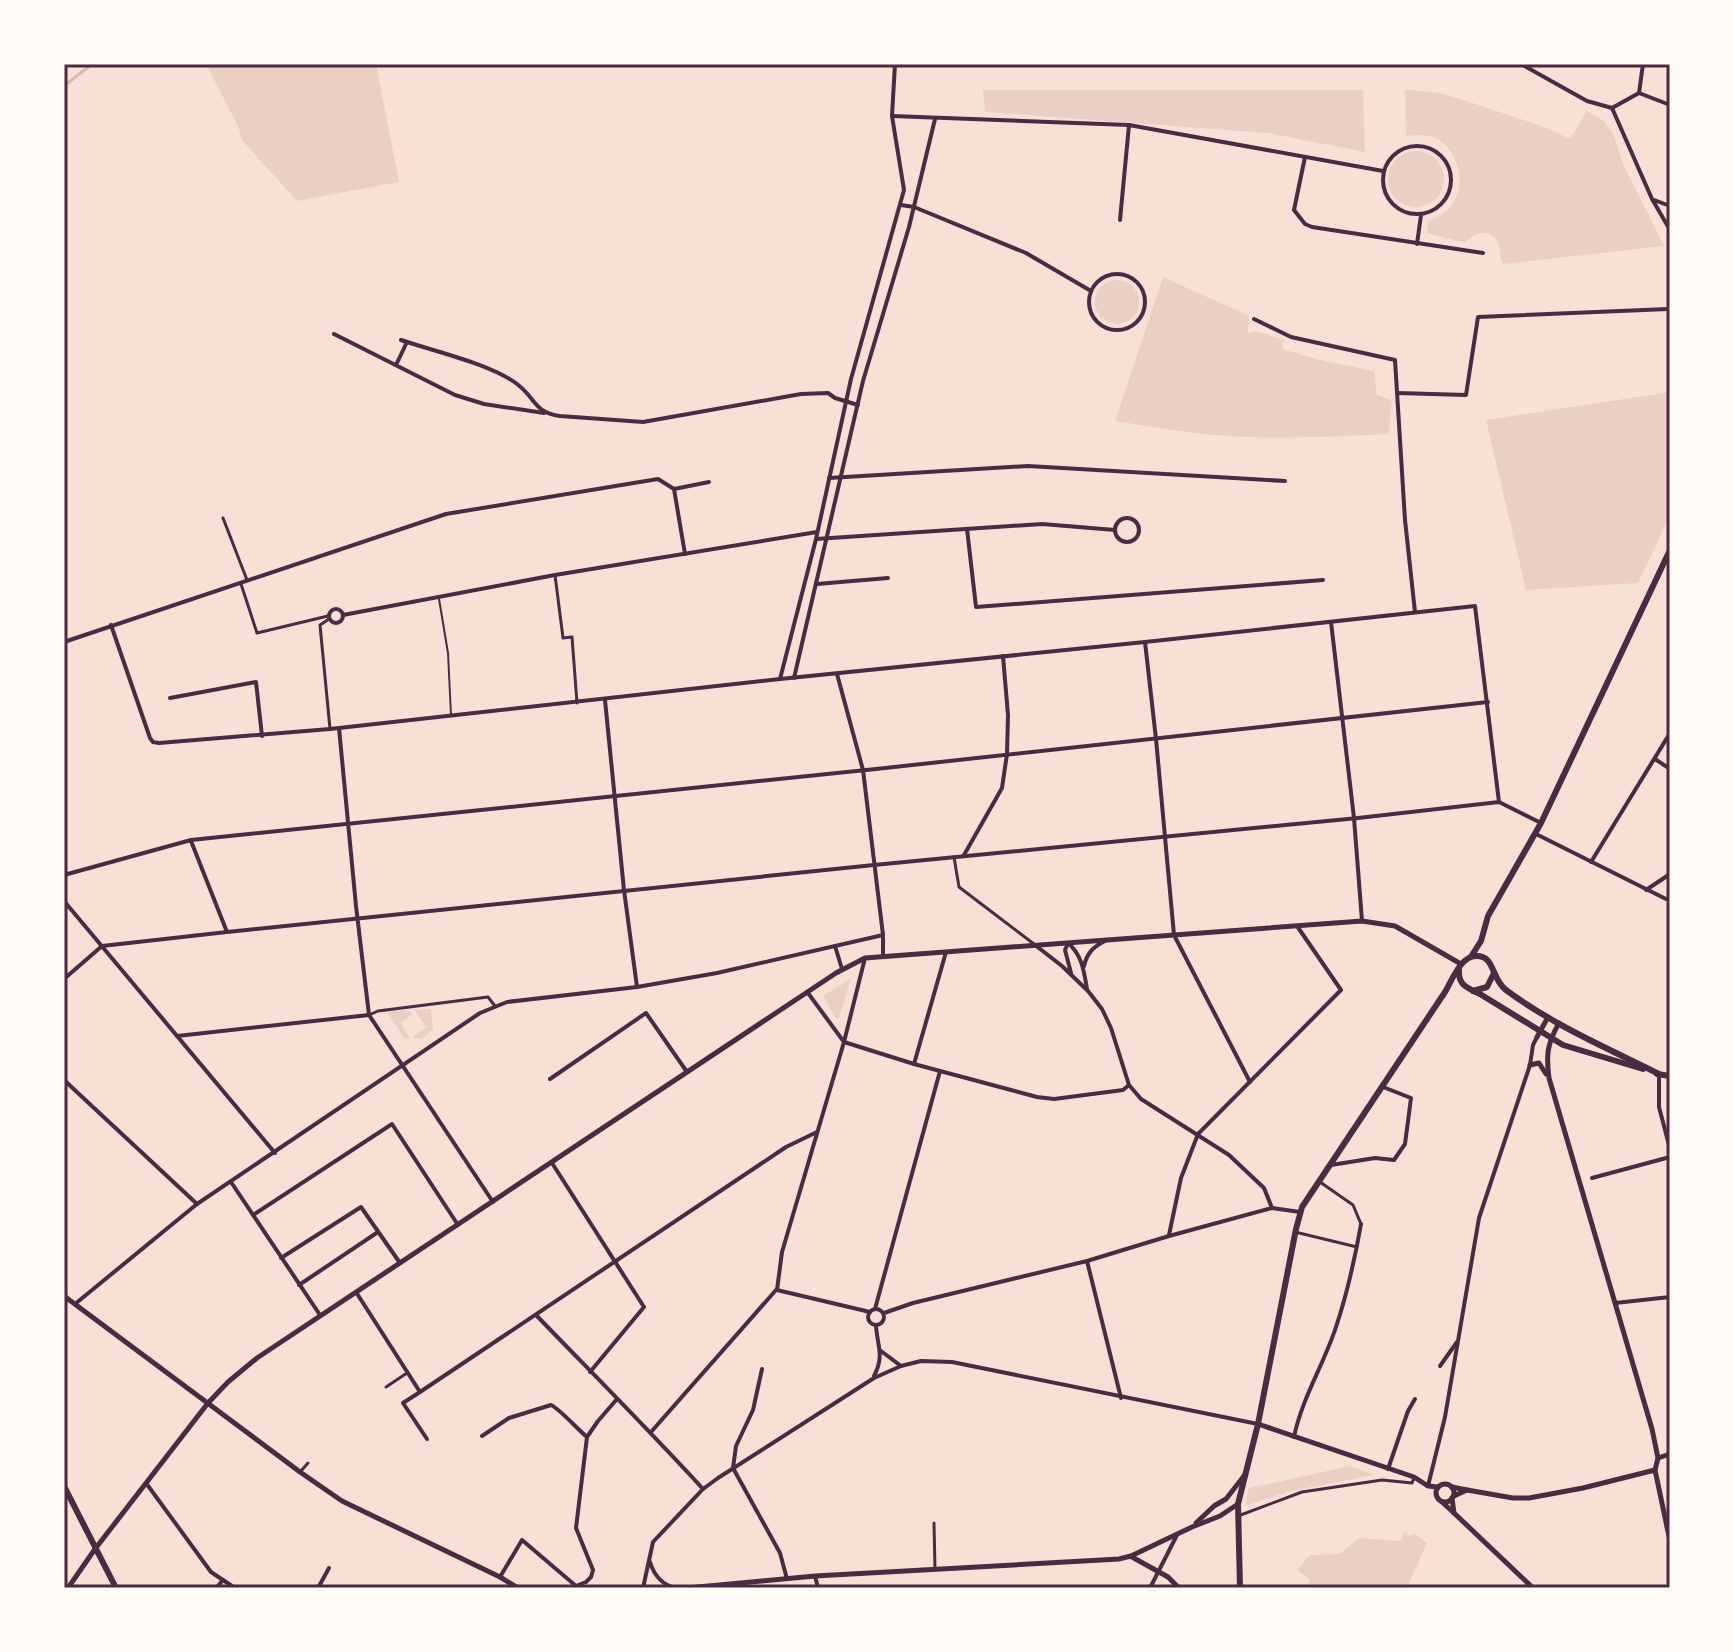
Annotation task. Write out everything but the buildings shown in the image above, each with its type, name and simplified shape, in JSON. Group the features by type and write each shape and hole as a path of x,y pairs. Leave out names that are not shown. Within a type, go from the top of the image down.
{"main road":[{"path":"1240,1588 1238,1504 1258,1424 1300,1212 1460,967 1481,941 1488,916 1541,823 1670,550"},
{"path":"1481,941 1485,958 1492,966 1497,982 1505,990 1548,1017 1659,1074"},
{"path":"1471,957 1485,958"},
{"path":"1460,967 1460,981 1465,987 1538,1034 1563,1045 1670,1076"},
{"path":"1473,991 1487,987 1494,975"},
{"path":"1445,992 1460,981"},
{"path":"64,1486 116,1588"}],"street":[{"path":"780,679 816,539 846,402 904,190 892,116 895,64"},
{"path":"1521,64 1587,101 1612,108 1639,93"},
{"path":"1639,93 1643,64"},
{"path":"1639,93 1670,105"},
{"path":"1612,108 1652,199 1670,230"},
{"path":"892,116 1129,125 1383,171"},
{"path":"794,678 863,381 914,207 935,119"},
{"path":"1120,220 1129,125"},
{"path":"1414,145 1428,147 1439,153 1448,164 1450,191 1432,211 1421,214 1406,212 1393,205 1386,195 1383,171 1390,157 1402,149 1414,145"},
{"path":"1305,157 1294,210 1305,224 1483,253"},
{"path":"1652,199 1670,206"},
{"path":"901,205 914,207 1026,253 1091,291"},
{"path":"1417,244 1421,214"},
{"path":"1120,273 1129,276 1142,288 1143,314 1130,327 1121,330 1102,326 1090,310 1091,291 1102,277 1120,273"},
{"path":"1397,393 1466,395 1478,317 1668,309"},
{"path":"1254,319 1291,337 1395,360 1405,520 1415,612"},
{"path":"334,334 455,395 484,404 547,414 643,422 801,394 828,393 858,405"},
{"path":"396,365 404,341 501,375 516,383 547,414"},
{"path":"829,478 1028,466 1285,481"},
{"path":"64,642 446,514 658,479 674,489 709,482"},
{"path":"674,489 685,554"},
{"path":"223,518 247,580"},
{"path":"1127,518 1135,520 1140,529 1137,538 1128,542 1119,539 1115,530 1118,522 1127,518"},
{"path":"816,539 1042,524 1115,530"},
{"path":"967,529 976,607 1323,580"},
{"path":"343,615 555,575 817,532"},
{"path":"555,575 563,638 572,637 577,703"},
{"path":"817,584 888,578"},
{"path":"240,582 257,633 329,618"},
{"path":"111,625 153,742 262,736 1475,606 1499,802"},
{"path":"340,609 343,615 338,623 333,622 329,612 340,609"},
{"path":"329,618 320,625 330,729"},
{"path":"1331,622 1354,818 1362,921"},
{"path":"1145,642 1174,935 1250,1082"},
{"path":"963,856 1002,788 1008,715 1003,656"},
{"path":"837,674 863,770 883,957"},
{"path":"170,698 256,682 262,736"},
{"path":"605,700 613,796 637,987"},
{"path":"64,875 191,840 1488,702"},
{"path":"339,728 369,1015 493,1202"},
{"path":"1591,862 1670,733"},
{"path":"1655,759 1670,769"},
{"path":"64,979 102,946 624,890 1499,802 1541,823"},
{"path":"1535,833 1670,901"},
{"path":"191,840 227,932"},
{"path":"954,857 959,887 1053,958 1102,1009 1129,1085 1141,1099 1229,1155 1264,1188 1272,1208"},
{"path":"1646,890 1670,874"},
{"path":"64,901 275,1153"},
{"path":"68,1588 208,1403 257,1358 807,992 865,958 1362,921 1395,926 1460,967"},
{"path":"1169,1236 1181,1178 1198,1134 1341,990 1297,926"},
{"path":"75,1304 197,1204 480,1013 495,1006 717,973 883,935"},
{"path":"1083,968 1086,957 1094,947 1106,940"},
{"path":"1068,943 1083,968 1088,991"},
{"path":"1068,943 1065,950 1071,975"},
{"path":"835,946 842,969"},
{"path":"914,1064 946,952"},
{"path":"651,1432 777,1290 782,1252 844,1042 865,958"},
{"path":"807,992 844,1042 914,1064 1054,1099 1123,1090 1129,1085"},
{"path":"177,1036 369,1015 383,1010 488,997 495,1006"},
{"path":"550,1079 646,1013 687,1072"},
{"path":"1428,1486 1445,1417 1479,1218 1530,1065 1533,1045 1548,1017"},
{"path":"1559,1023 1551,1038 1547,1058 1549,1078 1652,1429 1658,1458 1655,1470 1670,1541"},
{"path":"1530,1065 1539,1063 1549,1078"},
{"path":"876,1325 868,1317 873,1310 940,1071"},
{"path":"1659,1074 1659,1107 1670,1149"},
{"path":"64,1080 197,1204"},
{"path":"1329,1165 1375,1158 1394,1160 1405,1144 1411,1098 1381,1087"},
{"path":"253,1215 392,1124 458,1225"},
{"path":"427,1439 403,1403 786,1147 817,1132"},
{"path":"1592,1178 1670,1157"},
{"path":"552,1163 644,1307 590,1372"},
{"path":"1294,1437 1336,1327 1361,1224 1353,1205 1319,1181"},
{"path":"231,1182 320,1315"},
{"path":"281,1258 361,1207 400,1263"},
{"path":"884,1313 913,1303 1087,1261 1272,1208 1300,1212"},
{"path":"299,1285 378,1232"},
{"path":"1295,1232 1357,1247"},
{"path":"1087,1261 1121,1398"},
{"path":"777,1290 880,1309 884,1313"},
{"path":"356,1292 420,1392"},
{"path":"64,1296 342,1501 518,1588"},
{"path":"1615,1303 1670,1297"},
{"path":"876,1325 883,1321 884,1313"},
{"path":"536,1315 703,1489"},
{"path":"874,1378 881,1351 876,1325"},
{"path":"1440,1366 1458,1339"},
{"path":"881,1351 901,1366"},
{"path":"643,1588 653,1542 703,1489 874,1378 921,1361 952,1362 1258,1424 1414,1477 1428,1486 1533,1588"},
{"path":"762,1369 753,1410 736,1446 733,1468 780,1553 787,1579"},
{"path":"386,1387 407,1373"},
{"path":"500,1577 522,1540 576,1586 593,1578 593,1570 576,1528 587,1437 617,1399"},
{"path":"1388,1469 1415,1399"},
{"path":"482,1436 509,1418 551,1405 558,1408 587,1437"},
{"path":"1658,1458 1670,1454"},
{"path":"300,1472 308,1463"},
{"path":"1428,1486 1445,1484 1513,1498 1529,1498 1655,1470"},
{"path":"1192,1527 1226,1499 1244,1476"},
{"path":"1238,1516 1302,1492 1382,1480 1412,1483 1414,1477"},
{"path":"146,1483 211,1572 235,1588"},
{"path":"1450,1486 1454,1513"},
{"path":"1438,1487 1439,1499"},
{"path":"1439,1499 1448,1501 1467,1490"},
{"path":"687,1588 815,1576 1119,1559 1220,1516 1238,1504"},
{"path":"934,1523 935,1569"},
{"path":"1150,1588 1177,1535"},
{"path":"1131,1556 1158,1571 1179,1588"},
{"path":"649,1560 659,1579 667,1586 676,1588"},
{"path":"318,1588 329,1568"},
{"path":"815,1576 818,1588"},
{"path":"216,1588 223,1580"}],"lane":[{"path":"439,597 448,653 451,716"}],"shaded area":[{"path":"206,64 376,64 399,182 297,201 241,139 239,128"},
{"path":"1405,89 1440,93 1467,101 1542,126 1570,139 1587,111 1604,121 1614,136 1623,164 1664,246 1503,264 1492,235 1478,234 1465,243 1427,233 1428,221 1443,213 1457,195 1459,174 1452,154 1438,139 1406,136"},
{"path":"983,90 1363,90 1365,152 1267,133 985,112"},
{"path":"1416,151 1436,159 1444,179 1436,199 1416,207 1396,199 1388,179 1396,159"},
{"path":"1163,277 1249,316 1248,333 1255,331 1284,340 1282,349 1374,371 1377,395 1392,400 1389,434 1245,437 1115,421"},
{"path":"1117,280 1132,287 1139,302 1132,317 1117,324 1102,317 1095,302 1102,287"},
{"path":"1670,392 1670,515 1638,583 1526,590 1486,420"},
{"path":"851,978 839,1018 836,1018 823,996"},
{"path":"431,1009 433,1029 424,1038 414,1039 426,1027 414,1010"},
{"path":"409,1010 412,1015 401,1022 409,1039 404,1038 387,1012"},
{"path":"1350,1466 1374,1475 1291,1491 1245,1506 1249,1488"},
{"path":"1404,1531 1410,1536 1414,1533 1427,1543 1407,1588 1309,1588 1309,1579 1297,1570 1310,1555 1340,1554 1359,1538 1401,1541"}],"waterway":[{"path":"64,86 92,64"}]}
